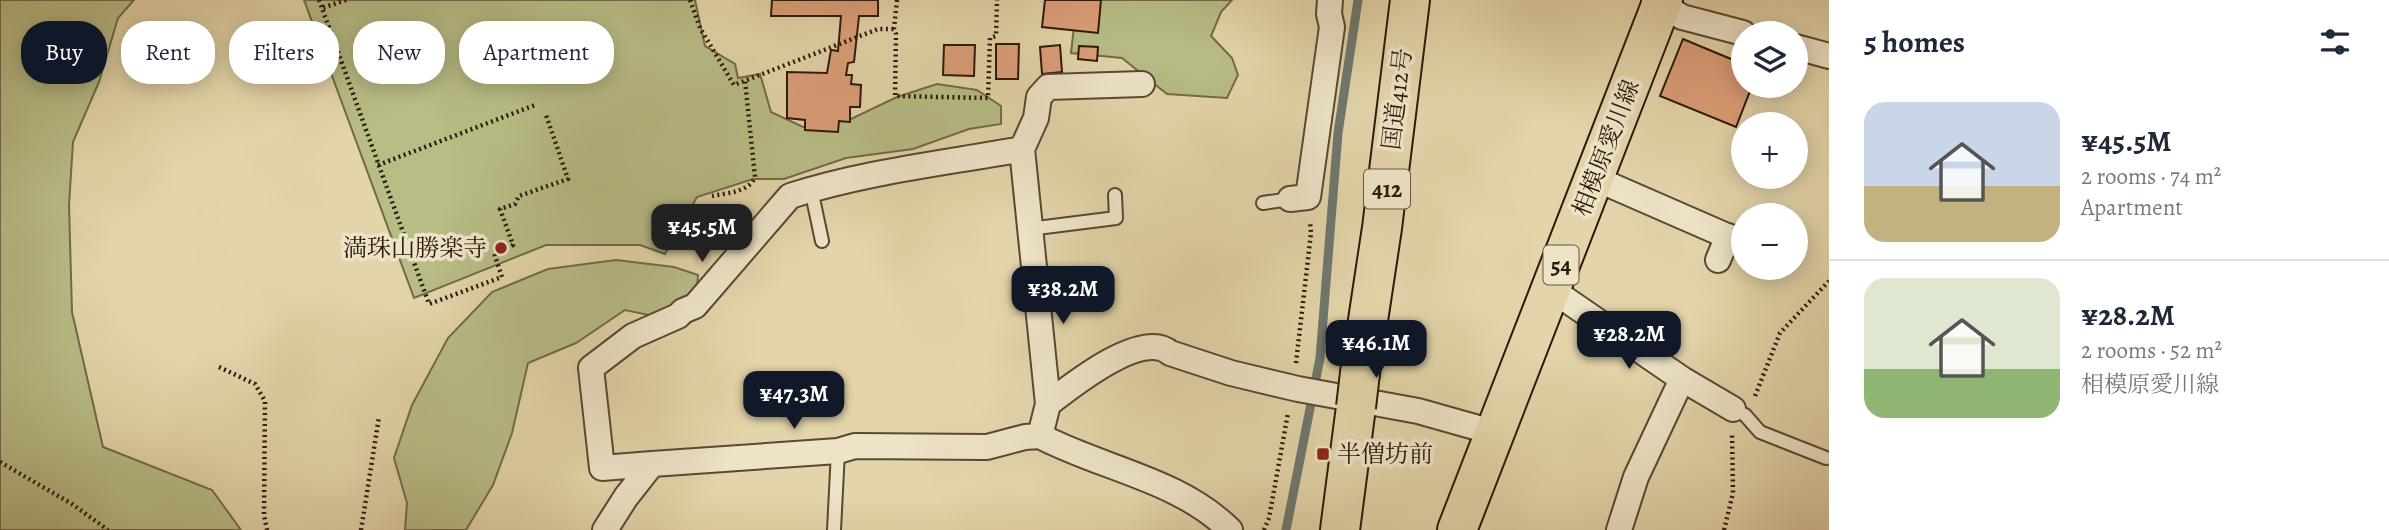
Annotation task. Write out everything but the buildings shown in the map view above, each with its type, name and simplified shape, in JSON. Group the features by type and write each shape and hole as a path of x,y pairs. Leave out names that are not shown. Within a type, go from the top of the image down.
{"main road":[{"name":"国道412号","path":"1340,530 1347,391 1382,228 1409,2"},
{"name":"相模原愛川線","path":"1457,530 1552,290 1659,2"}],"street":[{"path":"1290,199 1308,197 1332,27 1330,0"},
{"path":"1659,2 1682,17 1731,30"},
{"path":"1808,50 1829,56"},
{"path":"1040,436 1048,404 1022,149 1037,118 1039,97 1048,87 1142,84"},
{"path":"1022,149 909,169 790,196 695,306 683,311 678,317 633,336 591,368 602,468 838,451 855,446 987,447 1024,437 1040,436 1069,452 1172,488 1219,519 1230,530"},
{"path":"1594,178 1731,237"},
{"path":"1718,260 1731,244"},
{"path":"1552,290 1682,379 1739,412"},
{"path":"1048,404 1095,368 1147,348 1166,349 1170,353 1231,373 1298,389 1347,391 1496,433"},
{"path":"1619,530 1636,477 1682,379"},
{"path":"605,530 626,496 652,464"}],"lane":[{"path":"811,190 822,241"},
{"path":"1030,229 1116,218 1115,195"},
{"path":"1263,203 1290,199"},
{"path":"1739,412 1760,432 1826,458"},
{"path":"834,530 838,451"}],"path":[{"path":"319,0 429,304 502,277 494,253 513,245 500,209 515,204 519,196 568,179 546,115"},
{"path":"322,8 346,0"},
{"path":"690,0 700,28 734,85 878,29 894,29"},
{"path":"897,0 894,29 895,96 988,98 990,38 996,36 997,0"},
{"path":"712,196 742,190 752,184 755,177 744,81"},
{"path":"378,165 535,105"},
{"path":"1724,530 1733,493 1731,452 1739,412 1780,333 1829,281"},
{"path":"219,367 255,384 265,401 264,514 267,530"},
{"path":"362,530 379,417"},
{"path":"0,462 72,504 108,530"}],"green space":[{"path":"0,0 134,0 118,18 107,55 107,21 21,21 21,84 98,84 73,142 69,205 72,312 103,447 212,490 241,530 0,530"},
{"path":"304,0 695,0 705,46 735,64 738,78 760,74 771,112 803,127 849,120 897,97 937,84 977,90 1001,106 1001,124 969,129 913,149 846,158 784,179 753,179 697,197 665,254 640,245 546,245 414,298 335,84 339,84 339,21 312,21"},
{"path":"1077,0 1232,0 1221,12 1211,36 1232,58 1238,75 1227,98 1167,94 1122,58 1071,53"},
{"path":"616,260 674,267 698,275 696,300 667,319 625,310 576,343 528,363 512,433 493,485 466,530 405,530 407,503 394,458 412,405 448,338 492,292 548,269"}],"waterway":[{"path":"1286,530 1320,358 1338,133 1358,0"}],"place":[{"name":"満珠山勝楽寺","path":"501,248"},
{"name":"半僧坊前","path":"1323,454"}]}
